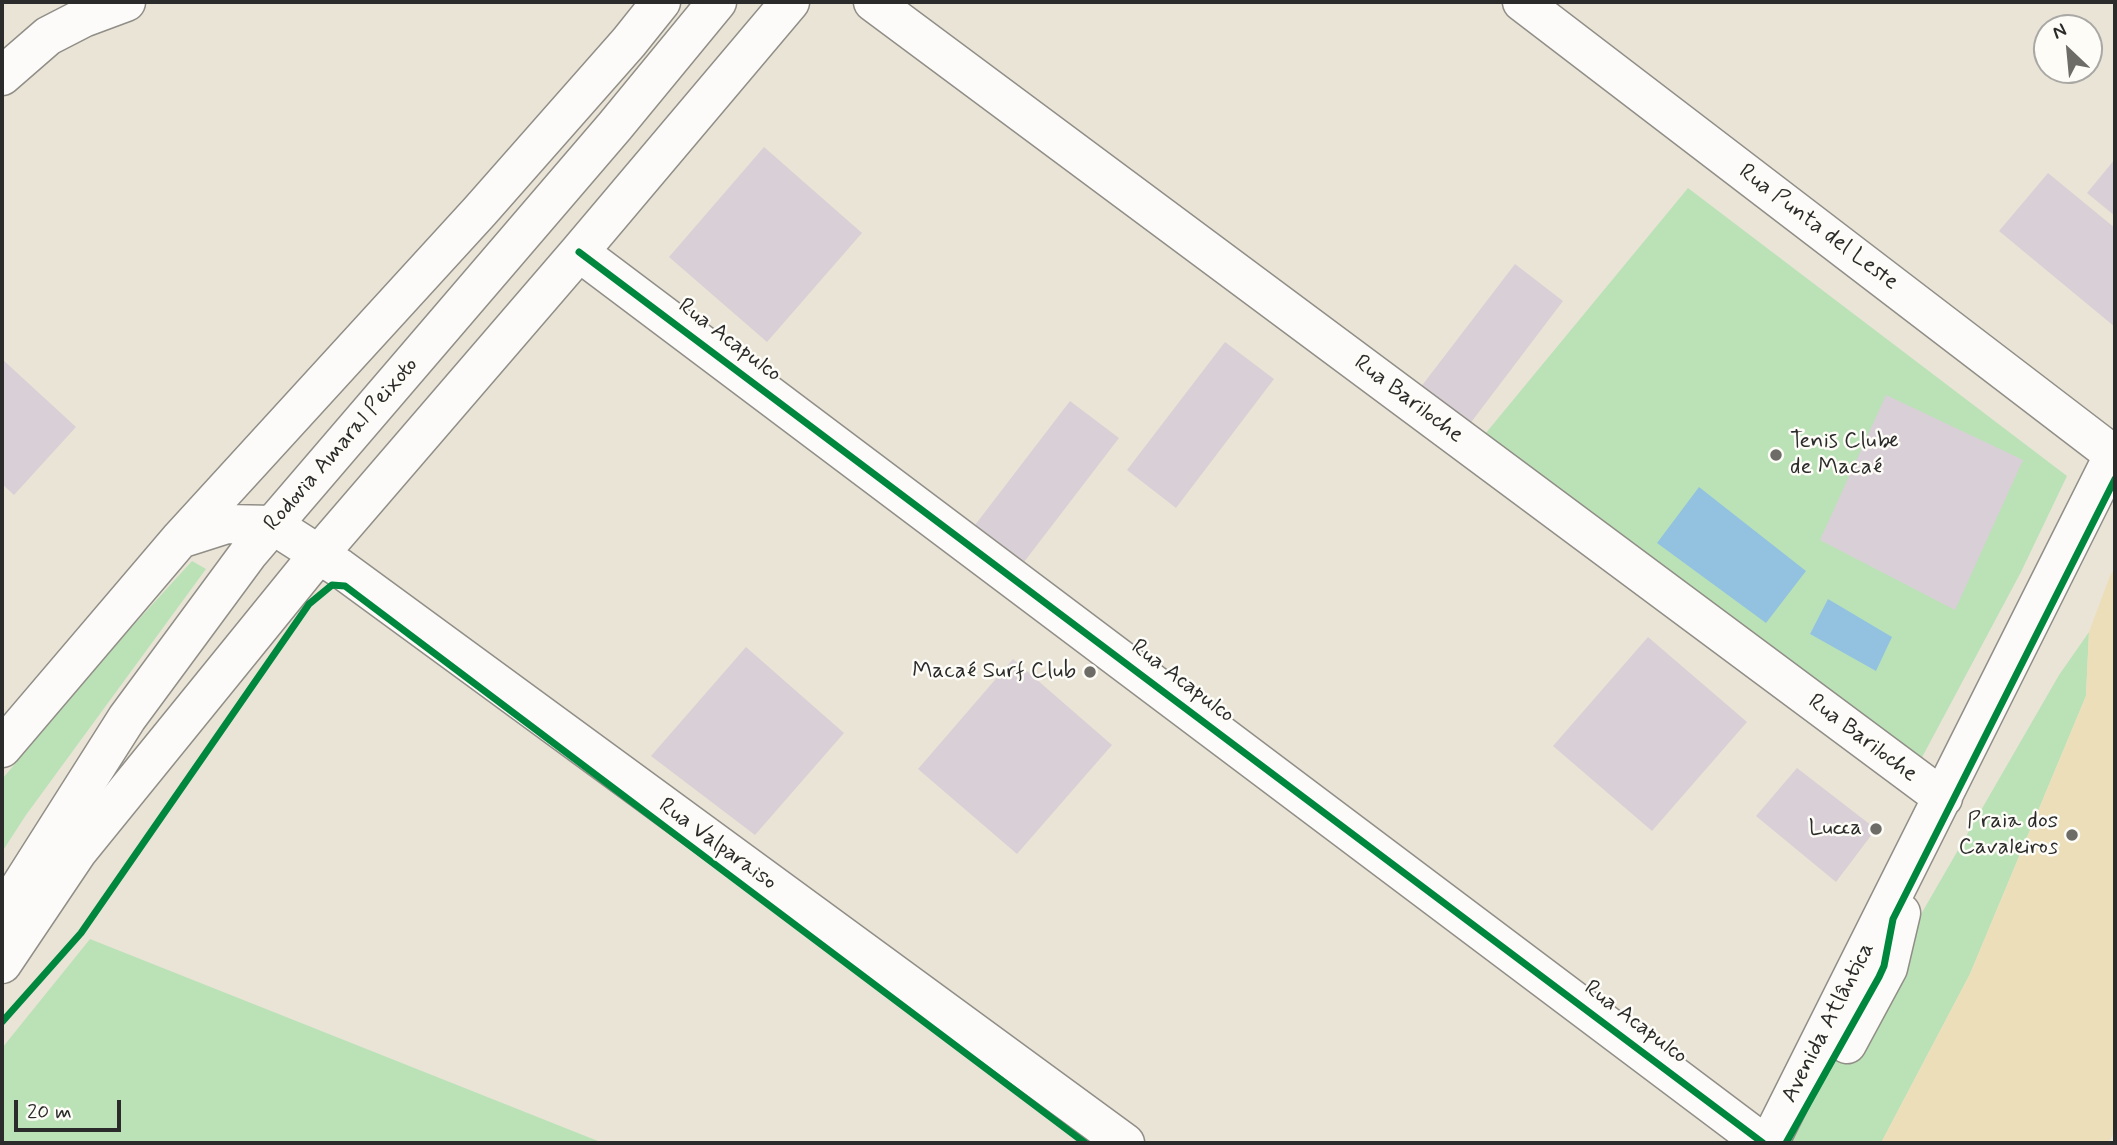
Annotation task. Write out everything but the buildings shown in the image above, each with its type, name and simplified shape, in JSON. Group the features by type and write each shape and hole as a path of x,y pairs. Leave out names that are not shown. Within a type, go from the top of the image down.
{"main road":[{"path":"2,76 48,36 83,18 126,2"},
{"path":"2,748 180,539 480,211 661,2"},
{"name":"Rodovia Amaral Peixoto","path":"2,915 127,718 248,554 606,136 717,2"},
{"path":"2,964 78,851 319,554 790,2"},
{"name":"Rua Bariloche","path":"873,2 1943,798"},
{"name":"Rua Punta del Leste","path":"1522,2 2115,466"},
{"name":"Rua Acapulco","path":"579,252 1763,1143"},
{"path":"1793,1143 1888,968 1899,918 2115,466"},
{"name":"Avenida Atlântica","path":"1769,1143 2115,466"},
{"path":"180,539 227,524 273,525"},
{"name":"Rua Valparaiso","path":"273,525 319,554 1125,1143"}],"green space":[{"name":"Tenis Clube de Macaé","path":"1688,188 2067,476 2021,572 1919,763 1485,434"},
{"path":"192,561 206,569 26,815 2,852 2,779 129,630"},
{"path":"2089,632 2086,696 1970,974 1881,1143 1789,1143 2059,675"},
{"path":"90,939 603,1143 2,1143 2,1048"}],"sand":[{"name":"Praia dos Cavaleiros","path":"2115,568 2115,1131 2108,1143 1881,1143 1970,974 2086,696 2089,632"}],"water":[{"path":"1699,487 1806,571 1766,623 1657,543"},
{"path":"1828,599 1892,637 1876,671 1810,634"}],"cycle path":[{"path":"579,252 1763,1143"},
{"path":"1786,1143 1879,977 1884,966 1893,919 2115,479"},
{"path":"2,1022 81,933 309,604 332,585 345,586 1085,1143"}],"place":[{"name":"Tenis Clube de Macaé","path":"1776,455"},
{"name":"Macaé Surf Club","path":"1090,672"},
{"name":"Lucca","path":"1876,829"},
{"name":"Praia dos Cavaleiros","path":"2072,835"}]}
